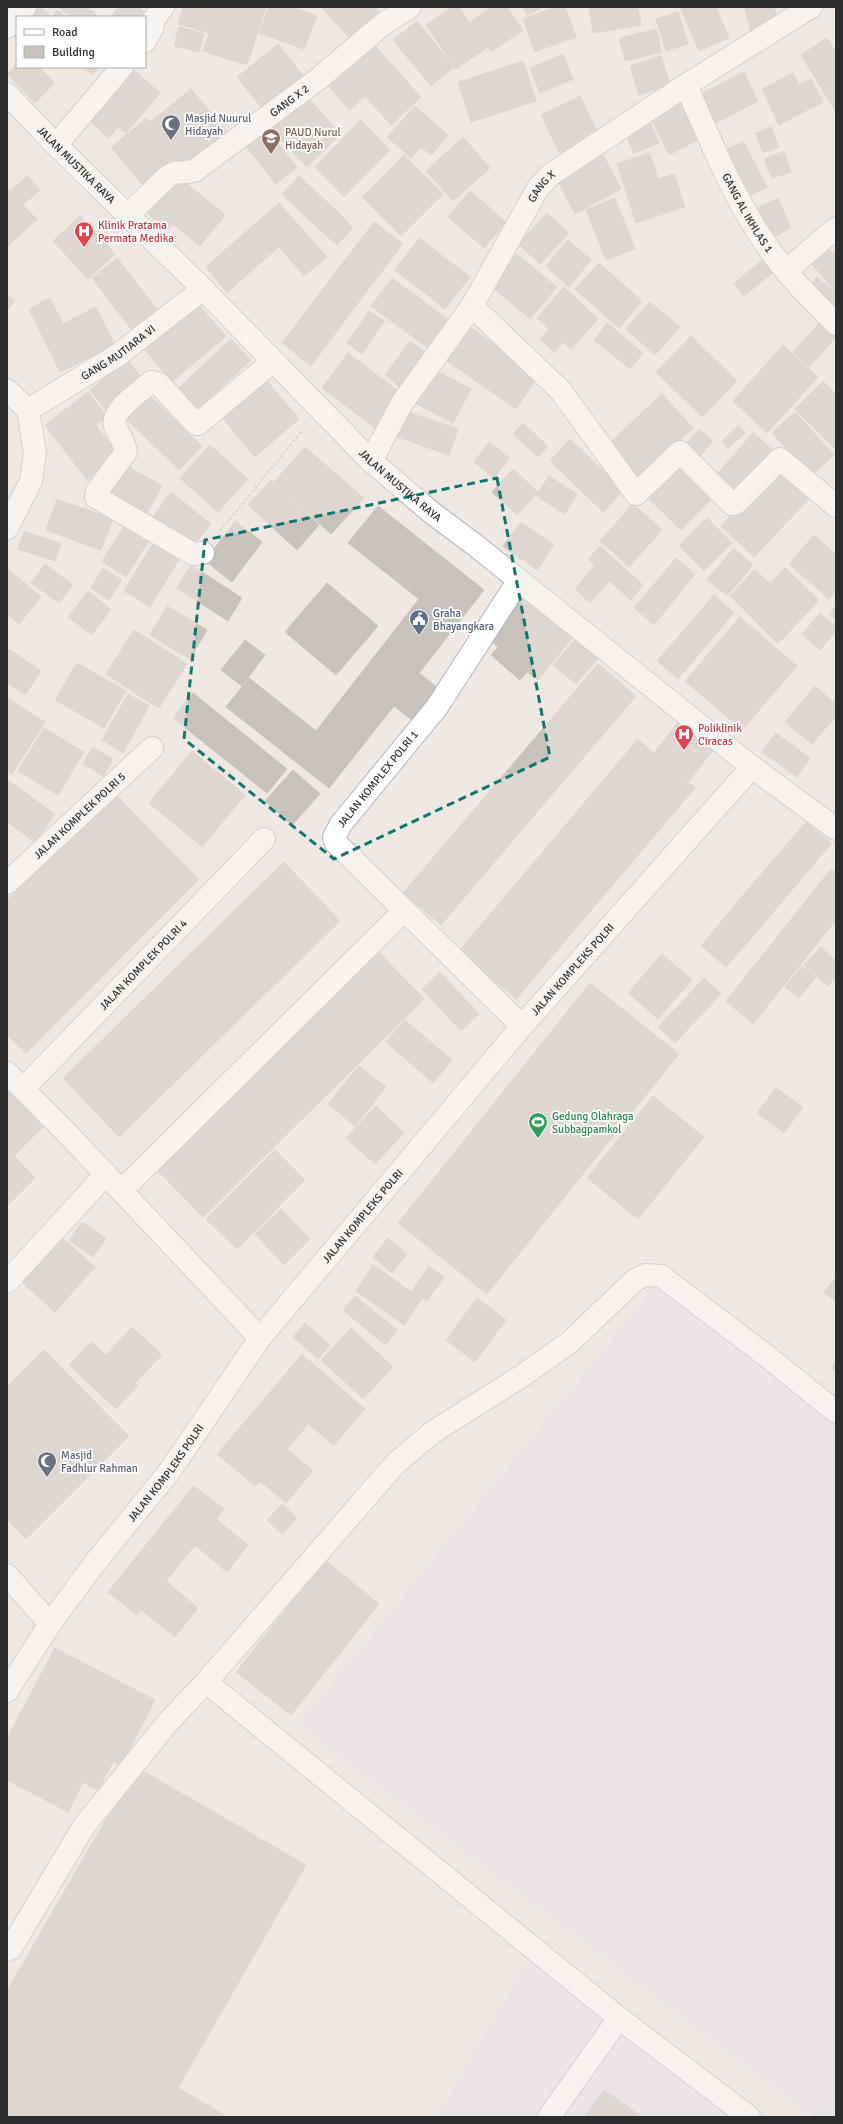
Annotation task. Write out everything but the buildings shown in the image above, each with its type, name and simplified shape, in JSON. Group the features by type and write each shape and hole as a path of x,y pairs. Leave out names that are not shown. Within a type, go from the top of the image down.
{"street":[{"path":"17,16 25,7"},
{"path":"146,39 152,29 154,19 164,7"},
{"name":"GANG X 2","path":"128,215 170,174 194,171 317,80 382,25 410,7"},
{"name":"GANG X","path":"371,460 402,403 472,306 538,188 550,175 686,85 811,7"},
{"path":"7,27 16,17"},
{"path":"56,145 121,68"},
{"name":"GANG AL IKHLAS 1","path":"686,85 723,170 764,242 786,271 836,324"},
{"name":"JALAN MUSTIKA RAYA","path":"7,94 56,145 203,289 272,362 371,460 432,513 519,580 752,767 833,820"},
{"path":"786,271 836,228"},
{"name":"GANG MUTIARA VI","path":"28,410 118,355 203,289"},
{"path":"472,306 560,390 636,494 680,452 732,504 736,503 780,459 836,506"},
{"path":"203,553 193,554 96,497 97,491 126,452 126,447 115,425 114,418 118,411 151,382 158,384 193,421 198,424 272,362"},
{"path":"7,390 28,410 35,453 34,469 30,481 7,528"},
{"name":"JALAN KOMPLEX POLRI 1","path":"519,580 437,707 342,824 334,837 336,843 522,1026"},
{"name":"JALAN KOMPLEK POLRI 5","path":"7,883 152,748"},
{"name":"JALAN KOMPLEKS POLRI","path":"7,1691 50,1624 94,1564 169,1472 260,1338 522,1026 752,767"},
{"name":"JALAN KOMPLEK POLRI 4","path":"23,1089 264,839"},
{"path":"122,1190 404,911"},
{"path":"7,1073 122,1190 260,1338"},
{"path":"7,1282 106,1174"},
{"path":"7,1950 10,1948 84,1826 169,1721 206,1682 396,1463 432,1432 522,1376 570,1342 635,1280 645,1275 661,1276 768,1357 836,1412"},
{"path":"7,1575 50,1624"},
{"path":"206,1682 619,2018 749,2117"},
{"path":"549,2117 619,2018"}],"path":[{"path":"203,553 320,408"}],"highlighted area":[{"path":"497,478 550,757 334,859 184,739 205,540"}],"shaded area":[{"path":"660,1281 836,1423 836,2117 816,2117 300,1724"},
{"path":"535,1950 768,2117 437,2117"}],"place":[{"name":"Masjid Nuurul Hidayah","path":"171,141"},
{"name":"PAUD Nurul Hidayah","path":"271,155"},
{"name":"Klinik Pratama Permata Medika","path":"84,248"},
{"name":"Graha Bhayangkara","path":"419,636"},
{"name":"Poliklinik Ciracas","path":"684,751"},
{"name":"Gedung Olahraga Subbagpamkol","path":"538,1139"},
{"name":"Masjid Fadhlur Rahman","path":"47,1478"}]}
